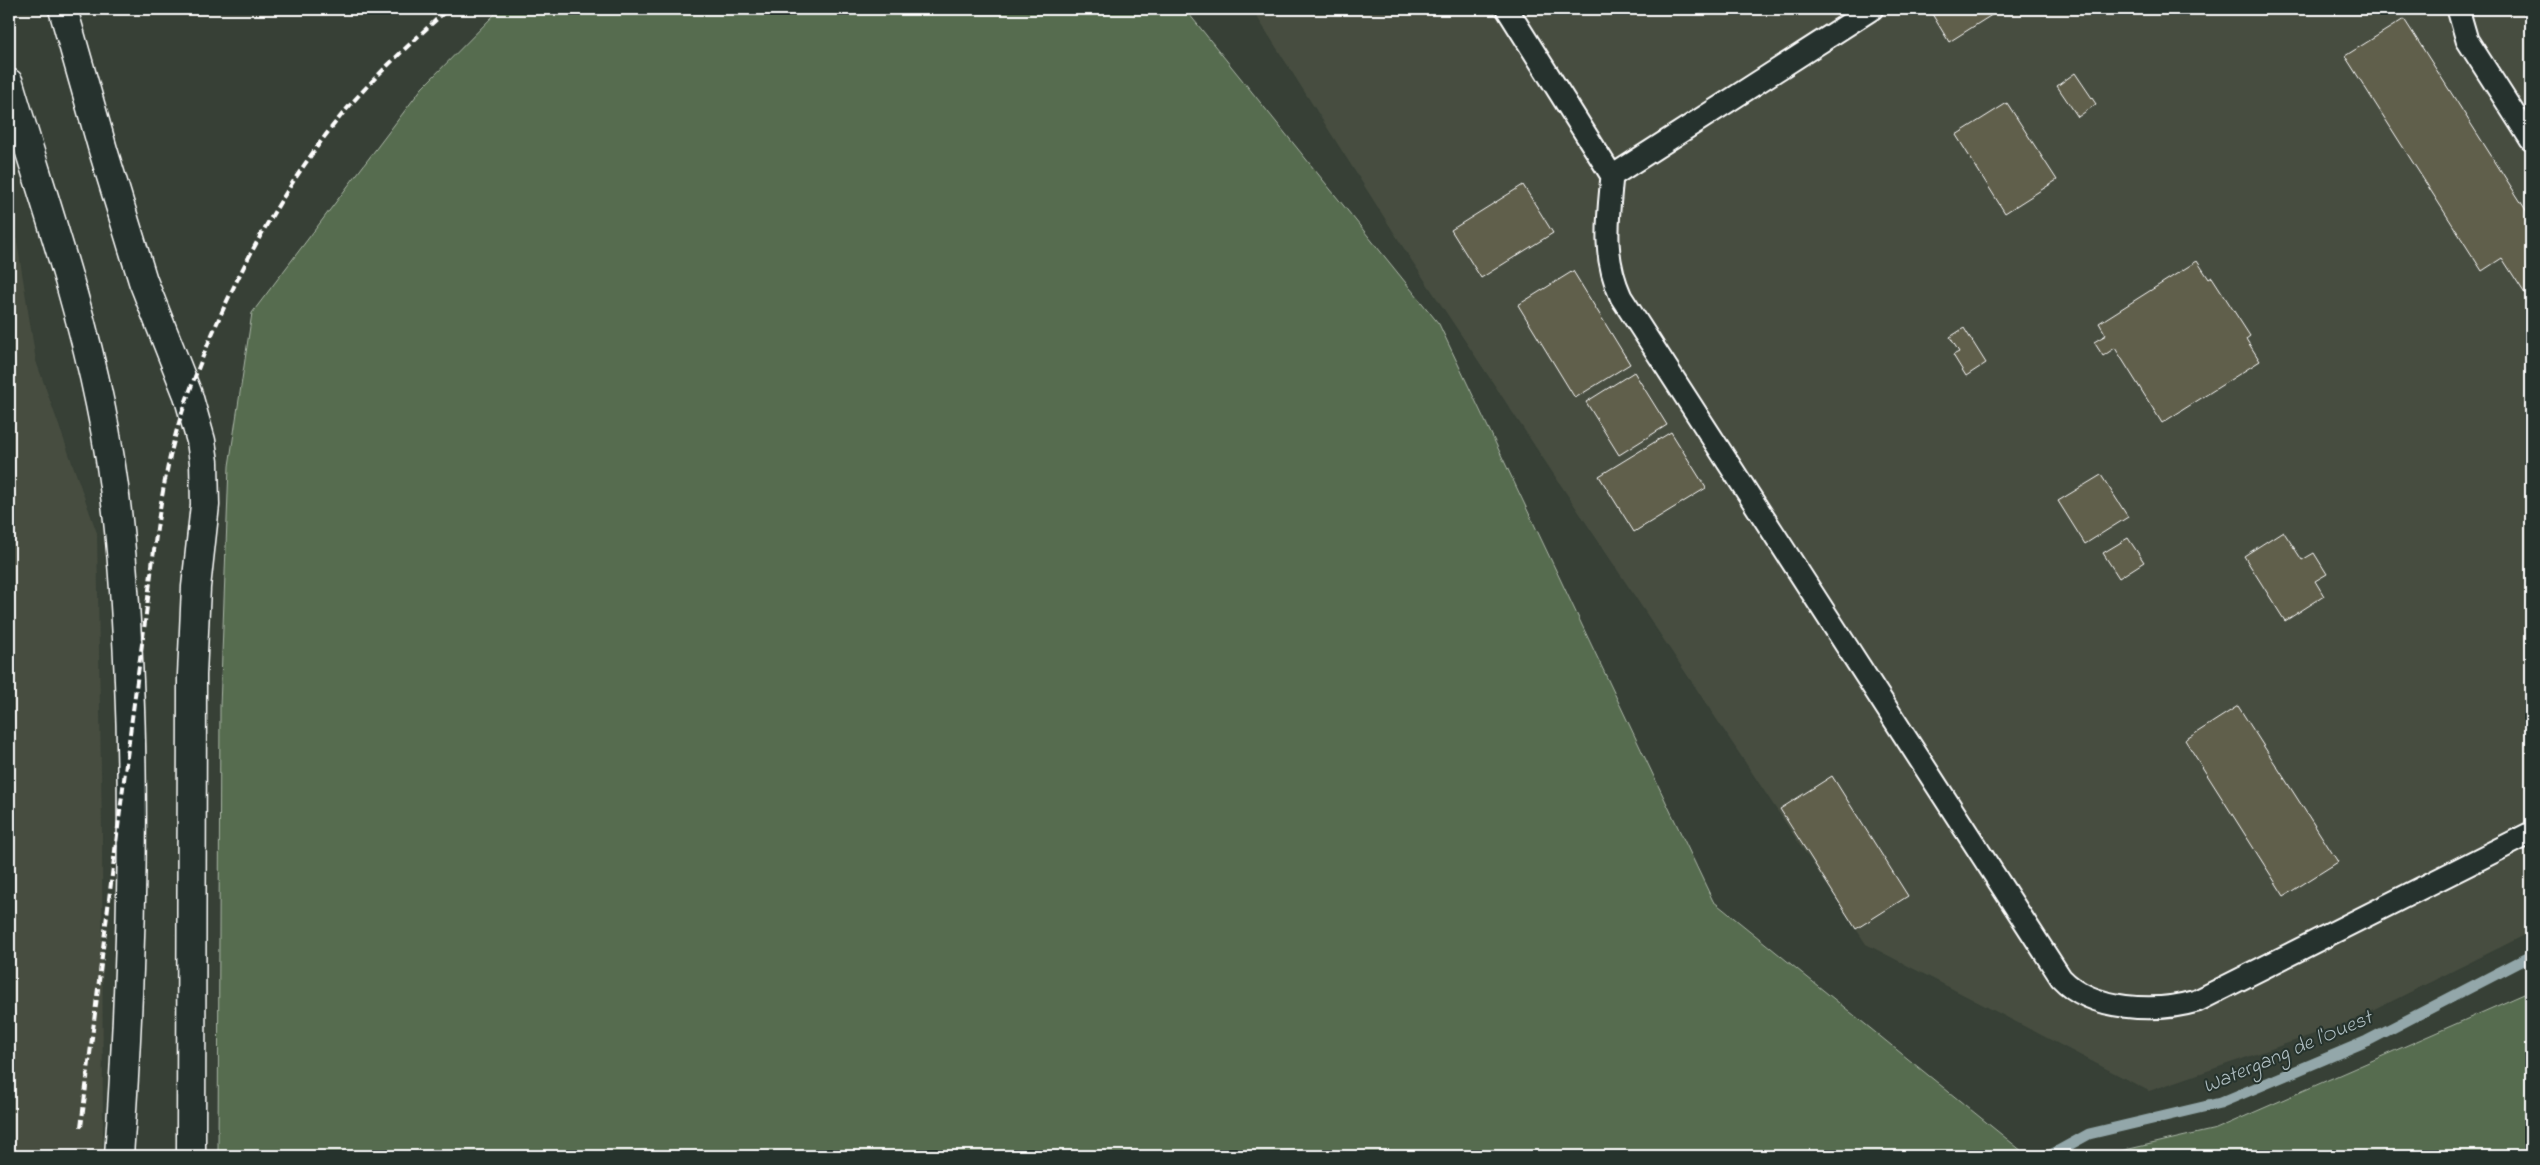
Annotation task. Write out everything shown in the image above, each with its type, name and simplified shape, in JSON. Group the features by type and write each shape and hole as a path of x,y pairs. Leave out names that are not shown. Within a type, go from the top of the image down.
{"street":[{"path":"64,9 125,224 143,281 188,395 201,441 204,462 205,505 196,587 192,675 191,1156"},
{"path":"9,83 92,368 106,440 120,545 131,726 132,878 129,1003 119,1156"}],"lane":[{"path":"1507,9 1612,176 1607,235 1608,254 1614,281 1621,297 2052,965 2070,987 2091,999 2131,1006 2166,1008 2198,1001 2531,832"},
{"path":"1612,176 1872,9"},
{"path":"2458,9 2467,40 2531,140"}],"shaded area":[{"path":"1252,9 2531,9 2531,932 2352,1021 2149,1091 1866,944 1412,261"},
{"path":"9,191 36,361 97,533 102,830 103,1156 9,1156"}],"green space":[{"path":"500,9 1185,9 1439,324 1713,901 2028,1156 218,1156 220,707 229,466 252,313 422,88"},
{"path":"2531,991 2531,1156 2099,1156 2216,1129"}],"building":[{"path":"1929,9 1996,9 1998,11 1949,42"},
{"path":"2404,19 2531,218 2531,303 2502,258 2482,271 2345,56"},
{"path":"2075,73 2096,104 2078,117 2057,86"},
{"path":"2007,103 2057,180 2005,213 1956,135"},
{"path":"1523,185 1553,233 1481,278 1451,230"},
{"path":"2197,261 2209,279 2212,277 2250,336 2246,339 2260,361 2162,423 2115,348 2103,356 2094,342 2106,335 2099,323"},
{"path":"1573,271 1630,364 1575,398 1518,305"},
{"path":"1964,328 1986,363 1966,376 1953,355 1959,352 1950,337"},
{"path":"1634,372 1667,425 1619,455 1586,402"},
{"path":"1671,432 1706,488 1634,532 1599,476"},
{"path":"2101,475 2128,517 2085,544 2058,501"},
{"path":"2283,531 2302,560 2314,553 2327,574 2315,581 2324,596 2285,621 2244,556"},
{"path":"2128,538 2144,562 2119,578 2103,553"},
{"path":"2238,706 2338,862 2284,896 2185,740"},
{"path":"1832,776 1908,896 1856,929 1780,809"}],"waterway":[{"name":"Watergang de l'Ouest","path":"2049,1156 2089,1134 2220,1103 2367,1041 2531,956"}],"railway":[{"path":"81,1127 154,548 164,485 179,423 215,327 230,294 282,199 322,140 350,105 398,55 448,9"}]}
